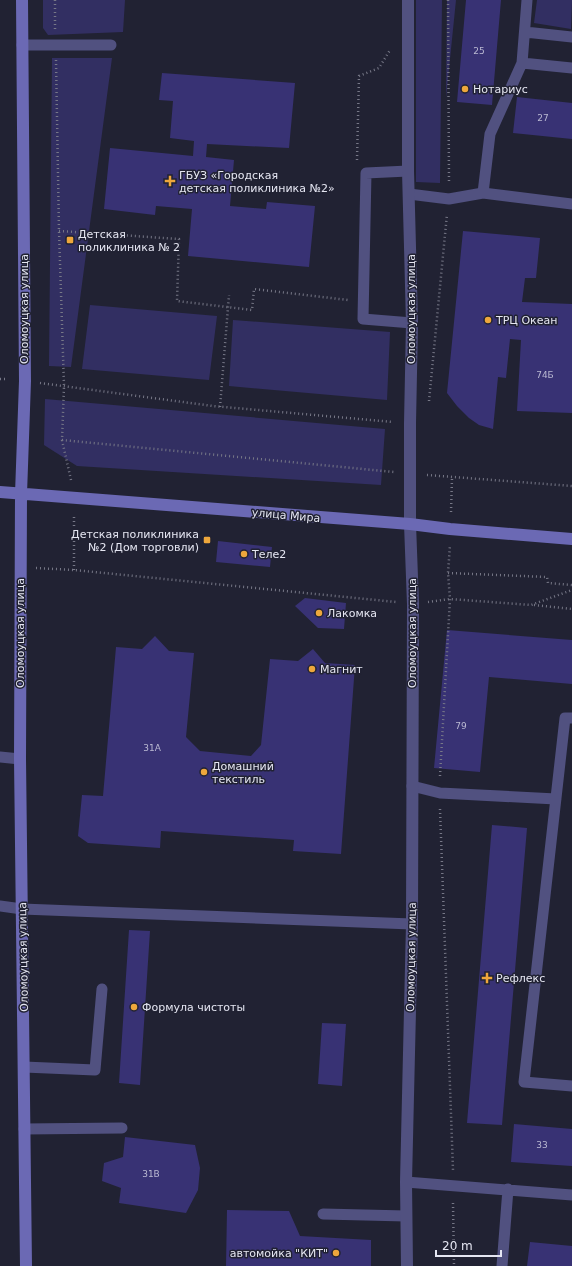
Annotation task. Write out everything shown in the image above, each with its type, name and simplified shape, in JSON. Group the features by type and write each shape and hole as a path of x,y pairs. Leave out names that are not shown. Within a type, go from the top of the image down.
{"street":[{"name":"Оломоуцкая улица","path":"22,0 25,381 21,494 20,759 26,1266"},
{"name":"Оломоуцкая улица","path":"407,1266 406,1182 412,924 413,604 410,524 412,323 408,171 408,0"},
{"name":"улица Мира","path":"0,492 410,524 450,529 572,539"}],"lane":[{"path":"483,193 490,134 522,63 527,0"},
{"path":"524,32 572,37"},
{"path":"22,45 111,45"},
{"path":"522,63 572,68"},
{"path":"408,171 366,173 363,320 412,323"},
{"path":"409,194 449,199 483,193 572,204"},
{"path":"572,718 565,718 524,1082 572,1086"},
{"path":"0,757 20,759"},
{"path":"412,786 440,793 556,799"},
{"path":"0,906 22,909 412,924"},
{"path":"24,1067 95,1070 102,989"},
{"path":"24,1129 122,1128"},
{"path":"406,1182 572,1194"},
{"path":"502,1266 508,1189"},
{"path":"323,1214 406,1216"}],"path":[{"path":"55,0 59,231 64,386 62,440 452,478 572,486"},
{"path":"429,402 449,199 448,0"},
{"path":"359,76 379,68 392,47"},
{"path":"59,231 179,239 177,301 252,310 254,289 355,300"},
{"path":"220,407 229,295"},
{"path":"0,379 220,407 410,423"},
{"path":"21,567 74,570 413,604 450,599 572,609"},
{"path":"454,1266 453,1185 440,793 450,599 448,573 547,577 548,583 572,585"},
{"path":"531,605 572,590"}],"shaded area":[{"path":"43,0 125,0 123,32 48,35 43,28"},
{"path":"416,0 442,0 440,183 416,182"},
{"path":"447,0 456,0 446,98"},
{"path":"537,0 572,0 571,29 534,23"},
{"path":"52,58 112,58 71,367 49,366"},
{"path":"90,305 217,316 209,380 82,369"},
{"path":"233,320 390,332 387,400 229,386"},
{"path":"45,399 385,429 381,485 77,466 44,445"}],"building":[{"path":"466,0 501,0 492,105 457,102"},
{"name":"ГБУЗ «Городская детская поликлиника №2»","path":"162,73 295,83 289,148 207,144 206,157 234,160 230,206 266,209 267,202 315,206 309,267 188,256 192,209 156,206 155,215 104,209 110,148 193,156 194,141 170,138 173,101 159,100"},
{"path":"517,97 572,103 572,139 513,133"},
{"name":"ТРЦ Океан","path":"463,231 540,238 536,278 525,278 522,302 572,304 572,413 517,411 521,340 510,339 506,378 498,377 493,429 479,425 469,418 447,393"},
{"name":"Теле2","path":"218,541 272,547 270,567 216,562"},
{"path":"305,598 346,603 344,629 318,628 295,606"},
{"path":"447,630 572,640 572,684 489,677 480,772 434,768"},
{"path":"155,636 169,651 194,653 186,737 200,751 251,756 261,745 270,659 298,661 313,649 325,663 355,665 341,854 293,851 294,840 161,831 160,848 88,843 78,836 82,795 103,796 116,647 142,649"},
{"path":"492,825 527,828 502,1125 467,1123"},
{"name":"Формула чистоты","path":"129,930 150,931 140,1085 119,1083"},
{"path":"322,1023 346,1024 342,1086 318,1084"},
{"path":"514,1124 572,1129 572,1166 511,1162"},
{"path":"125,1137 195,1145 200,1168 198,1190 186,1213 119,1203 121,1188 102,1181 104,1163 123,1157"},
{"path":"227,1210 289,1211 300,1236 371,1240 371,1266 226,1266"},
{"path":"530,1242 572,1246 572,1266 527,1266"}],"place":[{"name":"Нотариус","path":"465,89"},
{"name":"ГБУЗ «Городская детская поликлиника №2»","path":"170,181"},
{"name":"Детская поликлиника № 2","path":"70,240"},
{"name":"ТРЦ Океан","path":"488,320"},
{"name":"Детская поликлиника №2 (Дом торговли)","path":"207,540"},
{"name":"Теле2","path":"244,554"},
{"name":"Лакомка","path":"319,613"},
{"name":"Магнит","path":"312,669"},
{"name":"Домашний текстиль","path":"204,772"},
{"name":"Рефлекс","path":"487,978"},
{"name":"Формула чистоты","path":"134,1007"},
{"name":"автомойка \"КИТ\"","path":"336,1253"}]}
